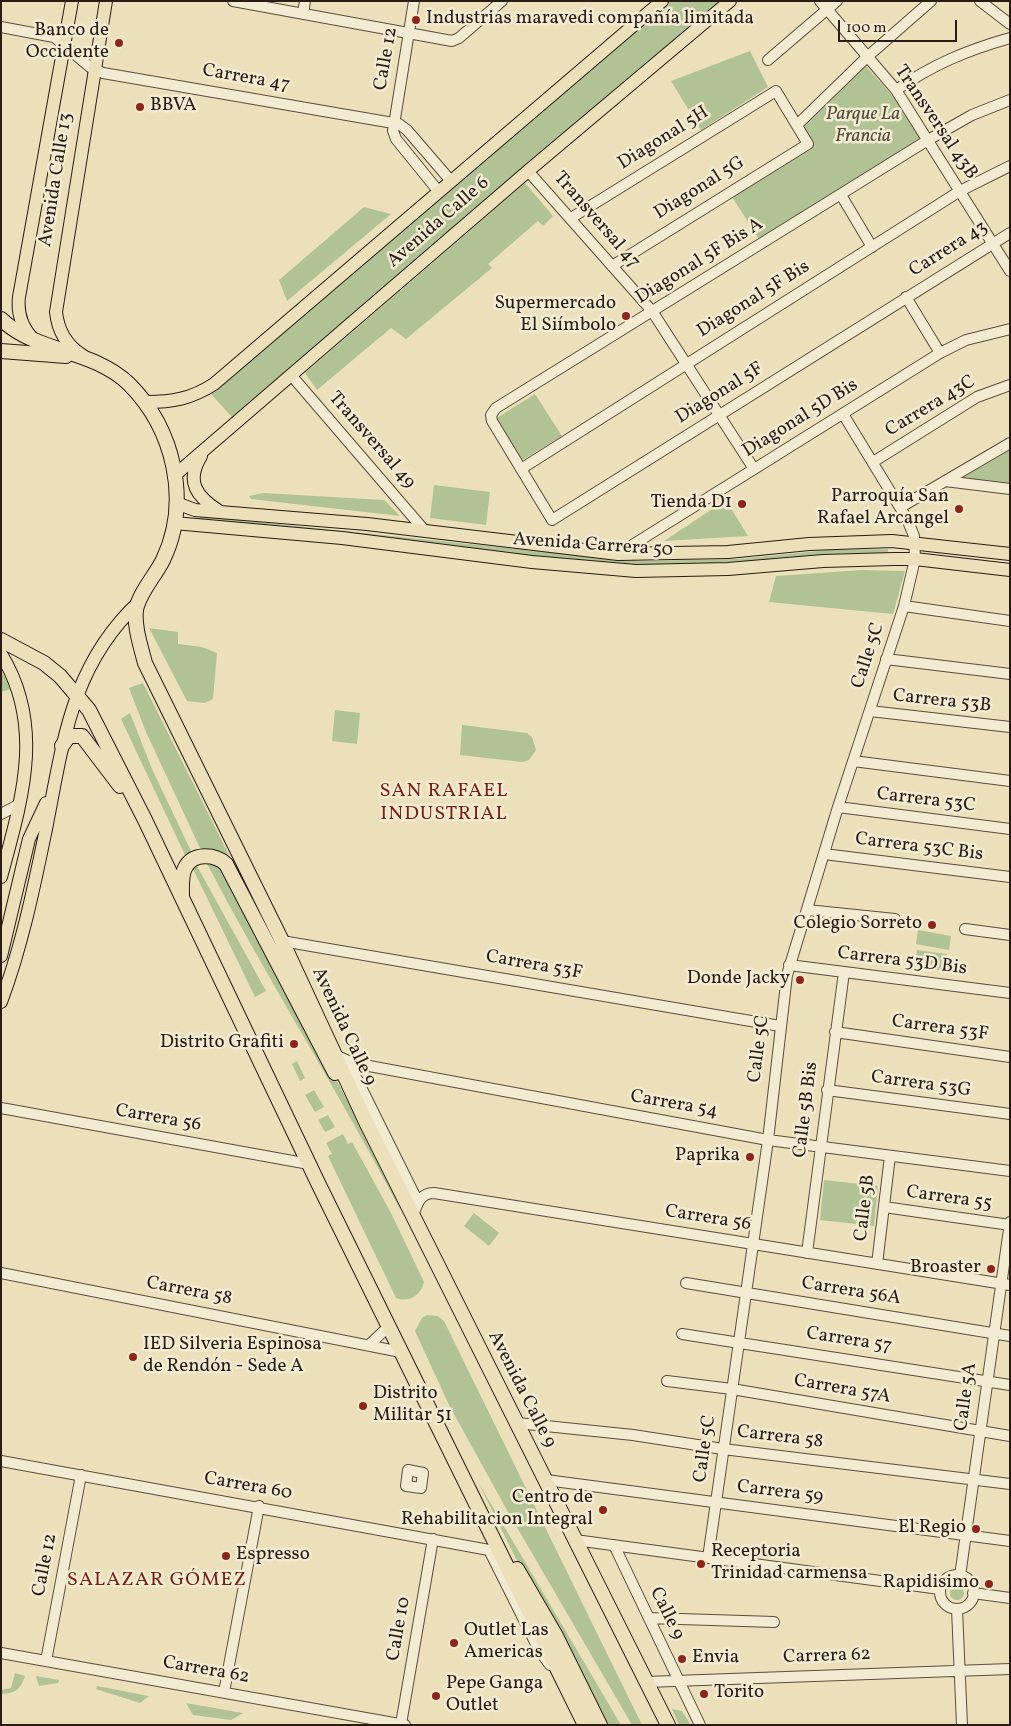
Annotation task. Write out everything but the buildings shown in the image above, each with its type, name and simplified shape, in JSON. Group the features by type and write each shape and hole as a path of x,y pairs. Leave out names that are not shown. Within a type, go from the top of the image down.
{"highway":[{"path":"1,319 17,331 34,340 86,357"},
{"path":"1,351 86,357"},
{"name":"Avenida Calle 9","path":"86,357 122,378 146,402 165,437 174,475 176,503 174,523 164,559 139,602 136,613 139,640 145,662 282,941 366,1122 668,1725"},
{"path":"1,640 44,663 60,676 89,710 145,820 309,1164 585,1725"},
{"path":"62,746 66,738 73,735 87,740 145,820"},
{"path":"182,898 183,874 189,862 198,857 208,856 220,859 226,864 321,1048 366,1122"},
{"path":"475,1503 489,1550"},
{"path":"475,1503 532,1594 600,1725"}],"main road":[{"name":"Avenida Calle 13","path":"34,340 21,321 18,303 72,1"},
{"name":"Avenida Calle 13","path":"86,357 68,344 63,336 56,312 106,1"},
{"name":"Avenida Calle 6","path":"146,402 185,399 200,393 214,384 662,1"},
{"name":"Avenida Calle 6","path":"174,475 528,170 730,1"},
{"path":"207,447 194,470 195,489 203,500 221,512"},
{"name":"Avenida Carrera 50","path":"176,503 195,510 366,524 618,554 728,552 862,542 915,543 1010,554"},
{"name":"Avenida Carrera 50","path":"174,523 342,538 532,562 636,571 711,570 823,561 915,559 1010,570"},
{"path":"1,1002 23,934 62,746 77,696 103,642 112,629 139,602"},
{"path":"1,654 16,686 27,731 27,760 1,877"},
{"path":"1,956 5,925 28,839 54,786"}],"street":[{"path":"233,1 452,41 456,40 502,1"},
{"path":"303,14 305,1"},
{"name":"Calle 12","path":"393,122 414,1"},
{"name":"Transversal 43B","path":"820,1 896,90 1010,271"},
{"path":"768,60 837,1"},
{"path":"797,125 867,57 931,1"},
{"path":"980,1 1010,24"},
{"path":"1,27 49,35 64,44 94,70"},
{"path":"896,90 926,71 969,49 1010,38"},
{"name":"Carrera 47","path":"94,70 393,122 407,130 451,182"},
{"name":"Diagonal 5H","path":"571,218 776,91 797,125"},
{"name":"Diagonal 5F Bis A","path":"521,469 492,421 491,415 496,408 928,140 972,115 1010,100"},
{"path":"393,122 393,131 396,139 439,192"},
{"name":"Diagonal 5G","path":"612,266 808,144 797,125"},
{"name":"Diagonal 5F Bis","path":"521,469 687,362 960,191 1010,166"},
{"name":"Transversal 47","path":"528,170 652,311 721,414 754,469"},
{"path":"841,195 872,247"},
{"name":"Carrera 43","path":"906,297 1010,233"},
{"path":"906,297 940,353"},
{"name":"Diagonal 5F","path":"521,469 552,520 906,297"},
{"name":"Diagonal 5D Bis","path":"618,554 940,353 966,340 1010,329"},
{"name":"Transversal 49","path":"290,375 425,531"},
{"name":"Carrera 43C","path":"873,462 977,397 1010,385"},
{"name":"Calle 5C","path":"708,1558 768,1140 780,1026 789,965 838,807 904,606 915,559 914,536 901,507 842,414"},
{"path":"901,507 1010,444"},
{"path":"945,481 1010,489"},
{"path":"904,606 1010,621"},
{"path":"886,659 1010,674"},
{"name":"Carrera 53B","path":"870,711 1010,727"},
{"path":"853,761 1010,781"},
{"path":"1,814 18,805"},
{"name":"Carrera 53C","path":"838,807 1010,829"},
{"name":"Carrera 53C Bis","path":"824,854 1010,877"},
{"path":"807,910 895,919"},
{"path":"965,929 1010,935"},
{"name":"Carrera 53F","path":"282,941 780,1026"},
{"name":"Carrera 53D Bis","path":"789,965 1010,993"},
{"name":"Calle 5B Bis","path":"807,1253 844,972"},
{"name":"Carrera 53F","path":"835,1032 1010,1057"},
{"name":"Carrera 54","path":"335,1055 349,1062 768,1140 1010,1171"},
{"path":"349,1062 418,1202 413,1216"},
{"name":"Carrera 53G","path":"827,1090 1010,1114"},
{"name":"Carrera 56","path":"1,1108 309,1164"},
{"name":"Calle 5B","path":"877,1264 890,1156"},
{"name":"Carrera 56","path":"418,1202 424,1196 434,1193 1005,1284"},
{"name":"Carrera 55","path":"884,1208 1010,1224"},
{"name":"Calle 5A","path":"960,1576 994,1333 1005,1284 1010,1224"},
{"name":"Carrera 58","path":"1,1273 401,1352"},
{"name":"Carrera 56A","path":"686,1283 1010,1336"},
{"path":"369,1345 389,1326"},
{"name":"Carrera 57","path":"682,1334 1010,1385"},
{"name":"Carrera 57A","path":"667,1381 1010,1436"},
{"name":"Carrera 58","path":"517,1423 633,1435 723,1449 1010,1484"},
{"name":"Carrera 60","path":"1,1461 259,1506 489,1550"},
{"name":"Calle 12","path":"46,1661 81,1475"},
{"name":"Carrera 59","path":"546,1480 1010,1541"},
{"path":"224,1692 259,1506"},
{"name":"Calle 10","path":"403,1724 433,1540"},
{"path":"575,1540 940,1589"},
{"name":"Calle 9","path":"614,1545 700,1725"},
{"path":"489,1550 539,1650 568,1690"},
{"path":"960,1576 968,1580 973,1593 966,1606 957,1609 944,1603 940,1589 945,1580 960,1576"},
{"path":"973,1593 1010,1598"},
{"path":"957,1609 962,1725"},
{"path":"649,1618 774,1622"},
{"name":"Carrera 62","path":"1,1653 403,1724"},
{"name":"Carrera 62","path":"646,1682 1010,1669"}],"green space":[{"path":"669,1 720,1 232,417 210,393"},
{"path":"750,51 768,87 701,130 671,81"},
{"name":"Parque La Francia","path":"866,66 895,99 921,139 759,239 732,197 813,148 804,127"},
{"path":"525,183 553,216 543,226 538,221 488,264 492,268 406,339 391,328 317,390 305,373"},
{"path":"364,207 391,214 287,301 279,280"},
{"path":"535,394 562,436 521,461 495,419"},
{"path":"1010,449 1010,484 954,479"},
{"path":"434,485 490,492 486,525 430,518"},
{"path":"263,493 384,500 400,516 251,499 249,496"},
{"path":"726,500 748,536 664,541"},
{"path":"200,516 633,561 738,559 828,550 888,549 888,554 633,567 199,522"},
{"path":"862,570 905,571 893,614 769,602 776,576"},
{"path":"149,628 178,632 178,644 202,647 217,653 213,699 205,703 187,701"},
{"path":"1,670 11,689 1,692"},
{"path":"143,683 231,859 214,851 200,848 146,732 129,688"},
{"path":"335,710 360,713 357,744 332,741"},
{"path":"130,713 152,769 191,851 185,855 121,719"},
{"path":"462,725 527,733 532,737 536,750 529,760 522,762 460,755"},
{"path":"205,860 219,865 353,1111 401,1211 253,948"},
{"path":"197,866 266,991 255,997 193,869"},
{"path":"918,930 951,936 949,950 916,944"},
{"path":"917,950 947,954 945,971 914,967"},
{"path":"297,1061 305,1078 300,1081 292,1064"},
{"path":"314,1090 324,1107 315,1112 305,1095"},
{"path":"328,1115 335,1127 325,1132 318,1120"},
{"path":"343,1134 348,1144 352,1142 391,1213 424,1282 420,1291 410,1299 396,1298 328,1156 332,1154 326,1143"},
{"path":"824,1180 878,1186 874,1226 820,1220"},
{"path":"474,1213 499,1233 489,1246 464,1226"},
{"path":"427,1315 438,1316 444,1321 642,1725 632,1725 508,1512 449,1405 415,1331 422,1318"},
{"path":"478,1482 621,1725 609,1725 582,1671 519,1565"},
{"path":"954,1586 960,1586 964,1593 960,1600 954,1600 950,1596 950,1590"},
{"path":"15,1673 25,1676 21,1685 14,1692 1,1694 1,1690 11,1688"},
{"path":"36,1676 59,1680 58,1683 39,1686"},
{"path":"97,1686 149,1696 140,1703 96,1689"},
{"path":"186,1703 243,1713 231,1720 193,1715"},
{"path":"672,1709 682,1711 691,1725 679,1725"}],"place":[{"name":"Industrias maravedi compañía limitada","path":"416,20"},
{"name":"Banco de Occidente","path":"119,43"},
{"name":"BBVA","path":"140,107"},
{"name":"Supermercado El Siímbolo","path":"626,316"},
{"name":"Tienda D1","path":"742,504"},
{"name":"Parroquía San Rafael Arcangel","path":"959,509"},
{"name":"Colegio Sorreto","path":"932,925"},
{"name":"Donde Jacky","path":"800,980"},
{"name":"Distrito Grafiti","path":"294,1044"},
{"name":"Paprika","path":"750,1157"},
{"name":"Broaster","path":"991,1269"},
{"name":"IED Silveria Espinosa de Rendón - Sede A","path":"133,1357"},
{"name":"Distrito Militar 51","path":"363,1406"},
{"name":"Centro de Rehabilitacion Integral","path":"603,1510"},
{"name":"El Regio","path":"976,1529"},
{"name":"Espresso","path":"226,1556"},
{"name":"Receptoria Trinidad carmensa","path":"701,1564"},
{"name":"Rapidisimo","path":"989,1584"},
{"name":"Outlet Las Americas","path":"454,1643"},
{"name":"Envia","path":"682,1659"},
{"name":"Torito","path":"704,1694"},
{"name":"Pepe Ganga Outlet","path":"436,1696"}],"district":[{"name":"SAN RAFAEL INDUSTRIAL","path":"444,804"},
{"name":"SALAZAR GÓMEZ","path":"157,1581"}]}
